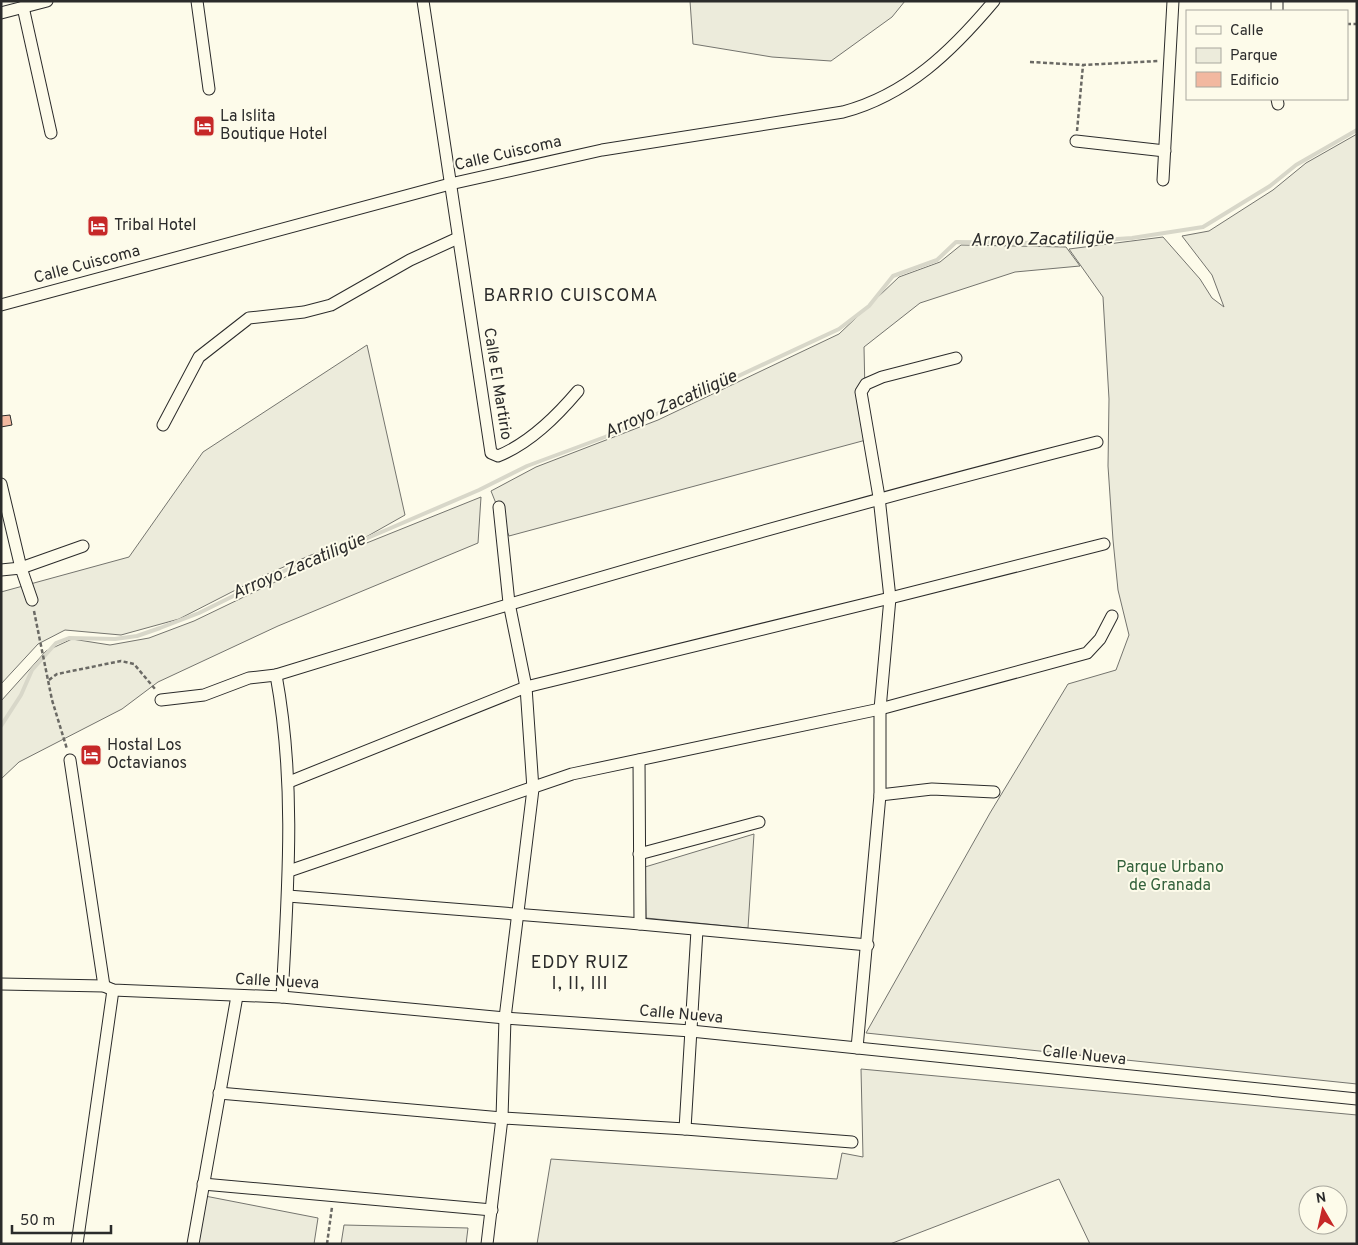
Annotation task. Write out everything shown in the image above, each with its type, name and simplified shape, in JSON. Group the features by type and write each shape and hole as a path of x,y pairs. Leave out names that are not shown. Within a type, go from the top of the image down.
{"street":[{"path":"1,13 47,1"},
{"path":"197,1 209,89"},
{"name":"Calle El Martirio","path":"423,1 491,453 498,456 512,451 554,419 578,391"},
{"name":"Calle Cuiscoma","path":"1,305 450,184 602,150 843,112 867,106 904,87 937,63 994,1"},
{"path":"1163,180 1173,1"},
{"path":"23,7 51,132"},
{"path":"1076,141 1164,151"},
{"path":"163,425 198,357 249,318 304,312 331,305 410,260 458,238"},
{"path":"856,1048 868,945 880,795 880,710 890,598 879,497 861,392 866,384 882,377 956,358"},
{"path":"161,700 204,695 249,678 276,674 509,603 879,497 1097,442"},
{"path":"1,484 21,568 32,600"},
{"path":"487,1244 502,1118 505,1018 533,789 526,686 509,603 499,507"},
{"path":"289,782 526,686 1104,544"},
{"path":"1,570 21,568 82,546"},
{"path":"289,871 533,789 572,774 880,710 1087,653 1100,639 1112,616"},
{"path":"276,674 285,724 289,782 289,871 282,997"},
{"path":"70,760 108,988 77,1244"},
{"path":"638,760 640,924"},
{"path":"880,795 932,789 994,792"},
{"path":"639,854 759,822"},
{"path":"288,896 640,924 868,945"},
{"path":"686,1128 697,930"},
{"name":"Calle Nueva","path":"1,984 282,997 505,1018 691,1031 1357,1099"},
{"path":"193,1244 236,996"},
{"path":"219,1093 502,1118 686,1128 852,1142"},
{"path":"203,1184 492,1210"}],"path":[{"path":"1030,62 1083,65 1169,60"},
{"path":"1076,141 1083,65"},
{"path":"32,600 52,700 70,760"},
{"path":"49,680 57,674 121,661 134,664 146,676 161,700"},
{"path":"327,1244 334,1196"}],"green space":[{"path":"690,1 905,1 892,17 831,61 772,57 693,44"},
{"name":"Parque Urbano de Granada","path":"1357,134 1357,1084 866,1033 990,813 1068,684 1116,670 1129,635 1118,590 1113,540 1108,466 1109,399 1103,297 1069,249 1163,237 1200,279 1212,298 1224,307 1212,275 1182,236 1209,231 1273,190 1306,163"},
{"path":"961,245 1066,247 1080,266 1015,272 920,303 864,347 866,440 509,536 491,491 536,467 658,420 839,334 899,277 940,262"},
{"path":"367,345 405,515 366,537 311,555 263,576 179,619 121,635 65,630 38,644 1,684 1,592 129,557 203,452"},
{"path":"481,497 478,543 278,626 158,682 122,709 19,762 1,779 1,701 46,651 72,639 110,645 149,638 194,621 302,569"},
{"path":"754,834 748,928 646,918 645,867"},
{"path":"861,1069 1357,1115 1357,1244 1090,1244 1059,1179 890,1244 537,1244 551,1159 837,1179 842,1153 863,1157"},
{"path":"205,1196 318,1218 314,1244 197,1244"},
{"path":"344,1225 468,1228 466,1244 341,1244"}],"building":[{"path":"10,415 12,425 1,427 1,416"}],"waterway":[{"name":"Arroyo Zacatiligüe","path":"1,726 21,695 32,670 56,643 69,638 115,639 137,636 160,628 199,613 294,566 363,540 479,490 527,466 605,437 839,329 869,306 893,276 937,260 956,242 1074,242 1132,238 1203,227 1270,186 1296,165 1357,130"}],"place":[{"name":"La Islita Boutique Hotel","path":"204,126"},
{"name":"Tribal Hotel","path":"98,226"},
{"name":"Hostal Los Octavianos","path":"91,755"}],"district":[{"name":"BARRIO CUISCOMA","path":"571,296"},
{"name":"EDDY RUIZ I, II, III","path":"580,973"}]}
